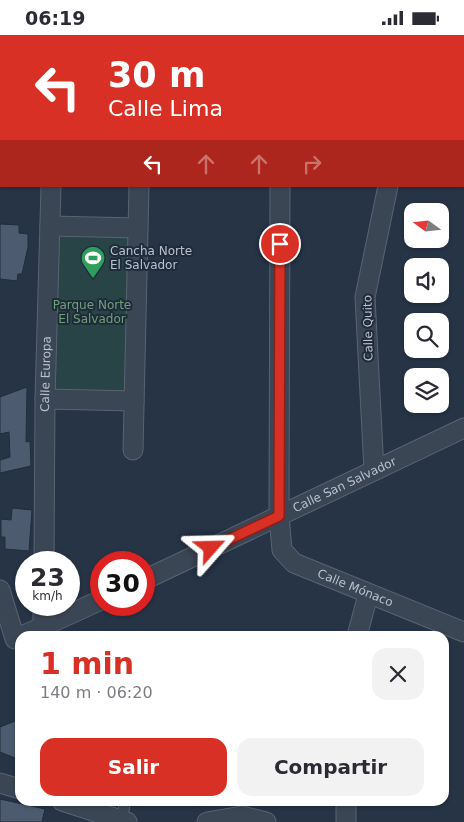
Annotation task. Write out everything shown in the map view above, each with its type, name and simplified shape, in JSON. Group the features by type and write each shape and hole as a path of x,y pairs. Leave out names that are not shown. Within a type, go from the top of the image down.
{"street":[{"name":"Calle Europa","path":"44,551 45,399 51,187"},
{"path":"133,450 139,187"},
{"name":"Calle Mónaco","path":"280,187 279,516 282,550 294,563 368,595 464,632"},
{"name":"Calle Quito","path":"374,471 365,297 388,187"},
{"path":"50,226 138,228"},
{"path":"45,399 134,401"},
{"name":"Calle San Salvador","path":"155,575 464,429"},
{"path":"0,590 14,639"},
{"path":"358,631 368,595"},
{"path":"33,631 90,605"},
{"path":"43,616 43,627"},
{"path":"0,783 15,788"},
{"path":"346,806 346,822"},
{"path":"75,808 125,821"},
{"path":"207,822 242,816 266,822"}],"lane":[{"path":"125,806 125,821"}],"green space":[{"name":"Parque Norte El Salvador","path":"58,232 130,234 127,392 55,391"}],"building":[{"path":"0,224 19,225 19,233 28,234 28,247 22,274 18,274 17,281 0,279"},
{"path":"27,387 26,442 30,441 31,466 0,473 0,460 10,457 9,432 0,434 0,397"},
{"path":"12,508 32,510 29,551 5,549 5,537 1,537 1,519 11,520"},
{"path":"15,721 15,758 0,752 0,727"},
{"path":"0,799 15,802 15,806 32,806 45,809 42,822 0,822"}],"place":[{"name":"Cancha Norte El Salvador","path":"93,279"}],"route":[{"path":"211,548 279,516 280,244"}]}
